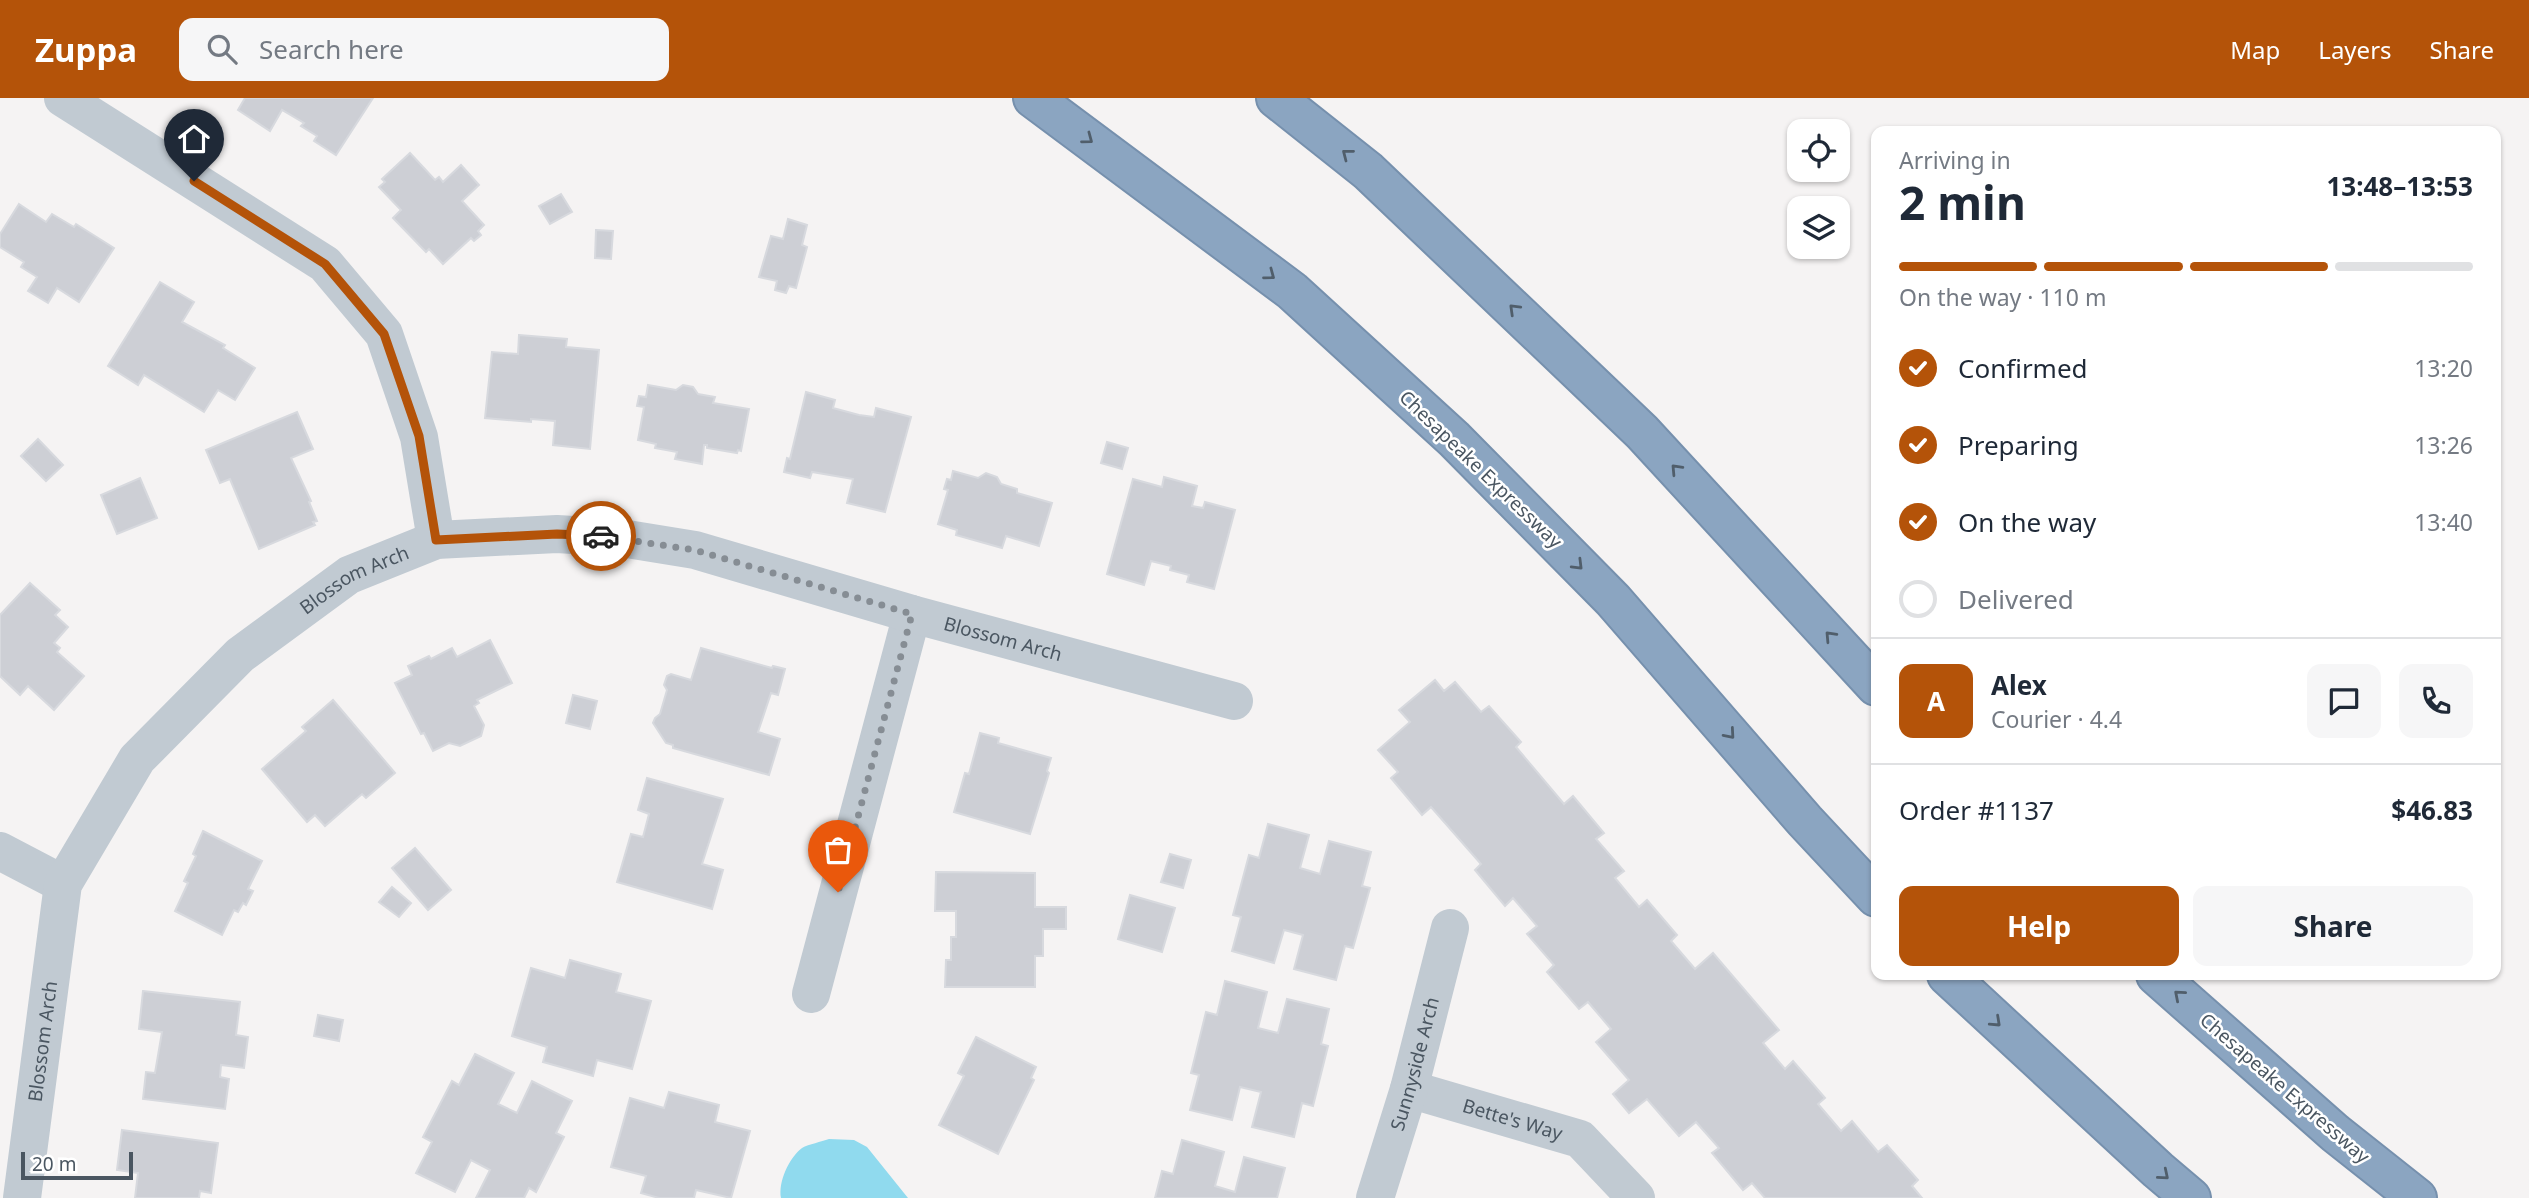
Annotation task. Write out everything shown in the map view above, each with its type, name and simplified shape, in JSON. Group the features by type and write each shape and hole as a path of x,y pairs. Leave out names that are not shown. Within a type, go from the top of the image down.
{"highway":[{"name":"Chesapeake Expressway","path":"1033,98 1292,291 1454,439 1613,600 1805,821 1871,892"},
{"path":"1276,98 1368,171 1642,432 1871,681"},
{"path":"1952,980 2191,1198"},
{"name":"Chesapeake Expressway","path":"2161,980 2335,1133 2417,1198"}],"street":[{"path":"63,98 325,264 384,334 419,436 436,540"},
{"name":"Blossom Arch","path":"22,1198 63,884 137,759 240,655 349,575 436,540 557,534 621,538 695,550 912,614 1234,701"},
{"path":"811,994 912,614"},
{"path":"0,851 63,884"},
{"name":"Sunnyside Arch","path":"1375,1198 1409,1089 1450,928"},
{"name":"Bette's Way","path":"1409,1089 1580,1139 1636,1198"}],"water":[{"path":"829,1139 854,1140 867,1147 908,1198 781,1198 783,1178 793,1158 802,1148"}],"building":[{"path":"245,98 373,98 336,155 314,141 317,136 301,126 304,123 282,110 270,131 238,110"},
{"path":"410,153 435,180 439,177 443,182 461,165 479,185 462,201 484,225 478,231 481,235 474,241 471,238 443,264 429,249 426,252 393,218 401,210 379,187 385,182 382,179"},
{"path":"561,194 572,212 550,224 539,206"},
{"path":"19,204 46,222 52,214 74,227 76,224 114,248 79,302 57,288 48,303 28,291 37,277 21,267 24,262 0,247 0,234"},
{"path":"788,219 807,225 802,245 807,247 796,288 789,286 786,293 775,290 777,281 759,277 771,236 783,239"},
{"path":"596,230 613,231 611,259 595,258"},
{"path":"160,282 194,302 182,322 225,345 223,348 255,368 235,400 218,390 204,412 144,375 138,385 108,366"},
{"path":"519,335 567,339 566,347 599,350 590,449 553,445 555,421 485,418 492,352 518,354"},
{"path":"648,385 676,390 683,385 693,387 698,394 715,397 713,403 749,409 741,451 738,450 737,453 707,448 707,445 704,445 702,464 675,459 677,452 655,448 656,444 638,440 644,407 637,406 639,396 646,397"},
{"path":"806,392 835,400 833,408 859,415 874,417 876,408 911,417 885,512 847,503 853,479 812,472 810,478 784,472 787,458 790,459"},
{"path":"297,412 313,449 291,458 317,521 313,522 315,525 259,549 230,479 220,483 206,450"},
{"path":"38,439 63,465 46,481 21,456"},
{"path":"1107,442 1128,448 1122,469 1101,463"},
{"path":"953,471 978,478 986,473 997,477 1001,484 1017,489 1017,493 1052,503 1039,546 1006,536 1002,548 956,535 957,530 938,524 948,490 944,489 947,479 951,480"},
{"path":"1164,477 1197,486 1192,506 1203,508 1205,502 1235,510 1214,589 1187,582 1189,575 1170,570 1171,566 1151,561 1144,585 1107,574 1133,479 1162,487"},
{"path":"140,478 157,518 117,534 101,495"},
{"path":"30,583 60,610 55,615 68,627 54,643 60,648 57,652 84,676 54,710 28,686 20,695 0,676 0,615"},
{"path":"490,640 512,683 477,700 479,703 474,706 484,725 481,736 460,746 449,743 433,751 424,733 421,734 395,683 412,675 408,666 429,656 431,659 452,648 457,657"},
{"path":"701,648 772,668 785,669 778,695 771,693 758,732 780,739 769,775 673,748 673,745 666,743 653,723 660,714 667,690 664,685 667,676 671,674 691,680"},
{"path":"1435,680 1444,691 1455,682 1481,712 1489,706 1521,742 1516,747 1564,804 1573,796 1604,833 1596,839 1624,871 1615,878 1639,907 1647,900 1677,935 1671,941 1695,969 1713,953 1779,1030 1763,1043 1785,1069 1793,1061 1825,1098 1818,1104 1841,1131 1852,1121 1878,1152 1887,1145 1918,1180 1912,1186 1922,1198 1765,1198 1752,1183 1743,1190 1712,1153 1719,1148 1696,1122 1679,1136 1647,1099 1629,1113 1613,1094 1629,1080 1596,1042 1611,1029 1588,1002 1579,1009 1547,972 1554,965 1527,934 1537,926 1513,898 1505,906 1475,870 1481,864 1431,807 1422,815 1391,778 1398,772 1378,750 1410,722 1399,710"},
{"path":"573,695 597,701 590,729 566,723"},
{"path":"333,700 395,773 366,798 362,794 325,826 315,815 307,822 262,769 306,731 302,727"},
{"path":"980,733 999,738 998,743 1051,758 1030,834 954,812 965,773 969,774"},
{"path":"647,778 723,799 702,864 723,870 712,909 617,882 631,834 643,837 649,814 638,810"},
{"path":"1268,824 1309,835 1300,868 1320,874 1329,841 1371,852 1362,886 1370,888 1353,948 1345,946 1336,980 1294,969 1303,935 1284,930 1274,963 1232,951 1241,917 1233,915 1249,855 1259,858"},
{"path":"203,831 262,861 248,889 253,891 246,905 243,903 238,912 234,910 222,935 175,911 188,883 184,881 196,856 193,854"},
{"path":"415,848 451,890 428,910 392,868"},
{"path":"1170,854 1191,860 1183,888 1161,882"},
{"path":"936,872 1035,873 1035,907 1066,907 1066,929 1043,929 1043,956 1035,956 1035,987 945,987 946,960 951,960 951,937 956,937 956,911 935,911"},
{"path":"392,887 411,903 399,917 379,902"},
{"path":"1130,895 1175,908 1162,952 1118,939"},
{"path":"570,960 621,974 616,992 651,1001 632,1069 597,1060 593,1076 543,1062 547,1047 512,1036 531,968 565,978"},
{"path":"1225,981 1267,992 1258,1028 1278,1033 1287,999 1329,1009 1321,1044 1328,1046 1313,1106 1302,1103 1294,1137 1252,1127 1261,1092 1240,1087 1232,1120 1190,1110 1199,1075 1191,1073 1206,1012 1217,1015"},
{"path":"143,991 240,1002 236,1035 248,1037 244,1068 221,1065 220,1077 229,1079 225,1109 143,1099 146,1072 155,1073 162,1032 139,1029"},
{"path":"318,1015 343,1020 339,1041 314,1036"},
{"path":"976,1037 1036,1067 1031,1078 1034,1080 998,1154 939,1125 964,1076 958,1073"},
{"path":"475,1054 514,1073 498,1104 517,1113 532,1081 572,1101 556,1133 564,1137 536,1192 529,1188 524,1198 476,1198 490,1170 471,1160 455,1192 416,1173 432,1142 423,1137 452,1081 459,1085"},
{"path":"669,1092 719,1105 715,1122 750,1131 731,1198 696,1190 694,1198 659,1198 641,1193 646,1176 611,1167 630,1098 664,1108"},
{"path":"122,1130 218,1143 211,1193 200,1191 199,1198 135,1198 138,1173 117,1170"},
{"path":"1182,1140 1224,1152 1215,1186 1235,1192 1244,1157 1285,1168 1277,1198 1155,1198 1162,1171 1173,1174"}],"way so far":[{"path":"601,536 695,550 912,614 838,892"}],"route":[{"path":"194,181 325,264 384,334 419,436 436,540 557,534 601,536"}]}
